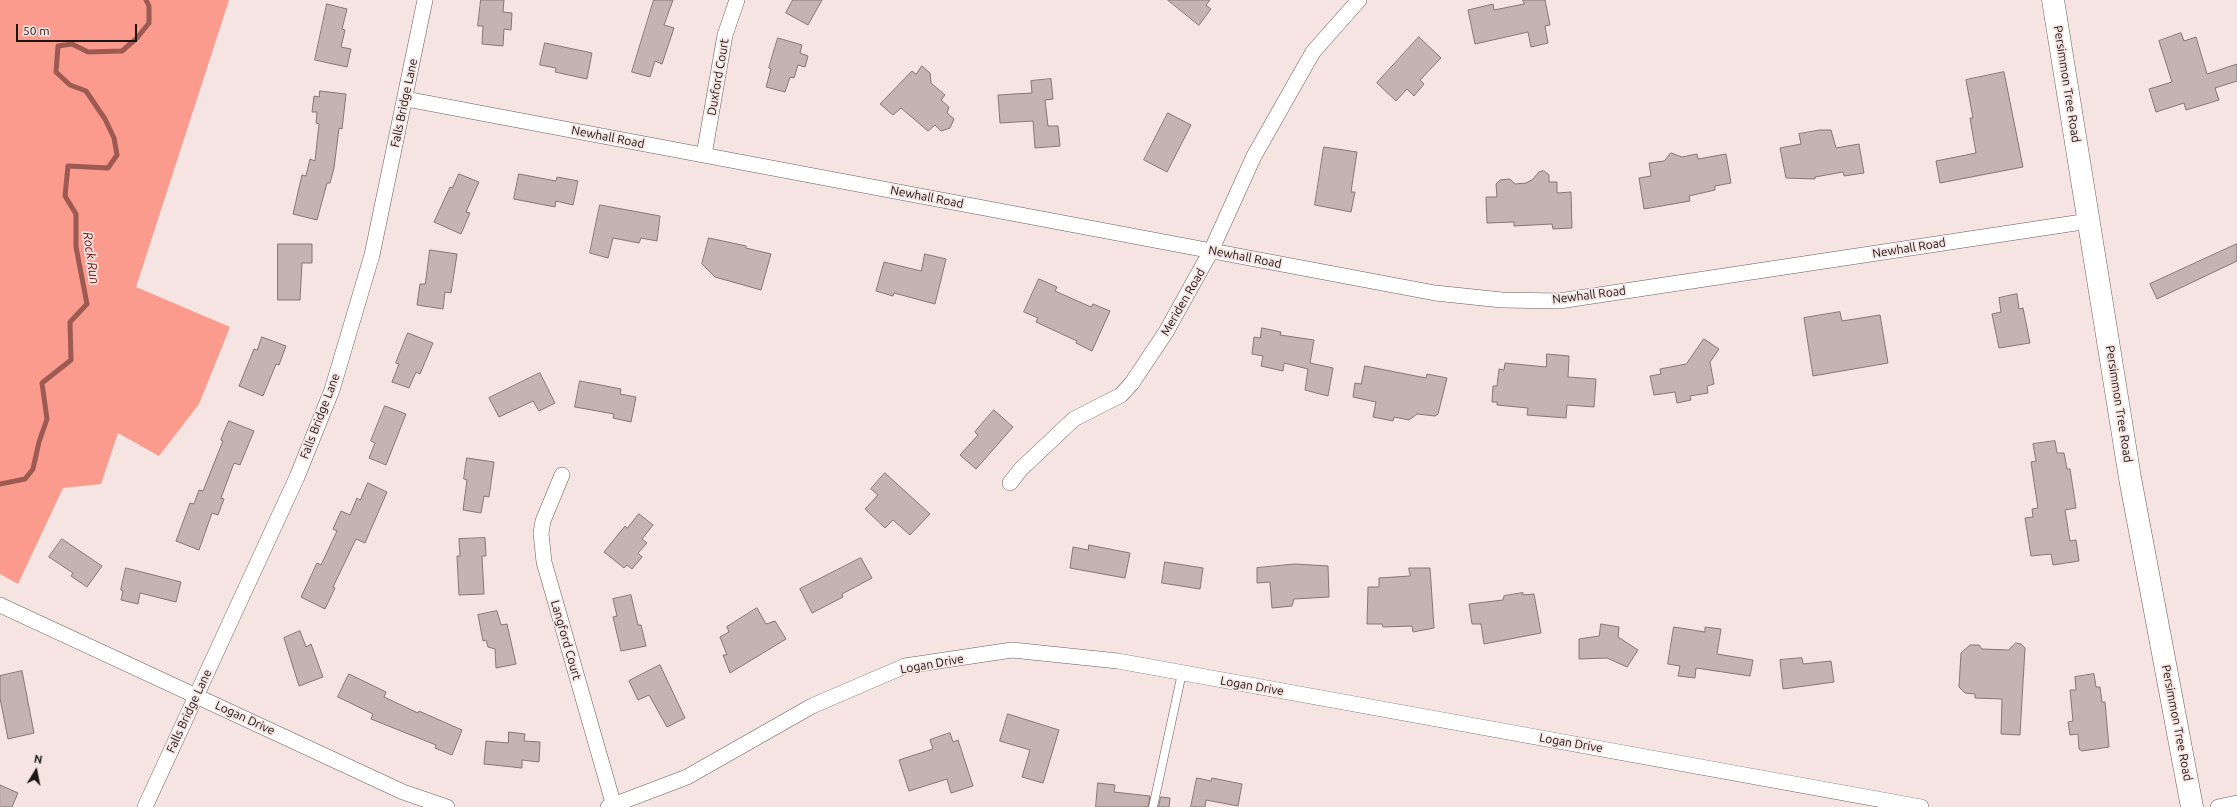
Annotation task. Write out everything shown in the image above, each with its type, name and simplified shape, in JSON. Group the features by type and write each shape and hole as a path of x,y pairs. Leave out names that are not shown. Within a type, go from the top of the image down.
{"main road":[{"name":"Persimmon Tree Road","path":"2053,0 2130,478 2192,807"}],"street":[{"name":"Falls Bridge Lane","path":"145,807 297,477 332,390 372,255 406,99 425,0"},
{"name":"Duxford Court","path":"704,155 725,35 737,0"},
{"name":"Meriden Road","path":"1010,483 1021,469 1074,419 1121,394 1132,383 1166,332 1211,251 1254,156 1313,52 1359,0"},
{"name":"Newhall Road","path":"406,99 1435,294 1502,300 1559,301 2089,221"},
{"name":"Langford Court","path":"562,475 543,521 541,533 544,562 611,806"},
{"name":"Logan Drive","path":"0,605 197,695 403,792 447,807"},
{"name":"Logan Drive","path":"611,806 687,777 812,706 905,666 1012,650 1118,661 1912,806"},
{"path":"2218,807 2237,803"}],"lane":[{"path":"1153,807 1182,673"}],"shaded area":[{"path":"0,0 229,0 136,287 230,327 199,404 159,456 118,433 101,484 63,488 18,584 0,574"}],"building":[{"path":"481,0 504,0 503,12 512,13 511,30 504,29 503,46 482,44 483,26 478,26"},
{"path":"654,0 673,0 664,25 674,28 662,64 655,61 650,77 632,72"},
{"path":"793,0 822,0 808,25 786,13"},
{"path":"1168,0 1210,0 1206,5 1211,9 1199,25"},
{"path":"1523,0 1545,0 1550,25 1545,26 1548,43 1531,47 1528,32 1475,44 1468,10 1493,4 1494,10 1524,4"},
{"path":"327,4 347,9 342,29 345,30 341,47 351,49 347,67 315,60"},
{"path":"2181,33 2184,41 2196,37 2207,74 2237,64 2237,81 2215,88 2219,100 2186,110 2184,103 2156,112 2149,89 2172,82 2159,41"},
{"path":"1419,37 1441,58 1420,80 1424,84 1414,96 1407,89 1396,101 1377,83"},
{"path":"778,38 802,45 800,53 808,56 805,67 798,65 794,78 790,77 785,92 766,87 771,69 769,68"},
{"path":"545,43 592,53 587,79 555,72 556,68 540,65"},
{"path":"922,66 930,73 931,83 945,95 941,100 949,107 947,113 954,119 950,128 941,131 935,125 928,131 901,108 893,115 880,104 912,71 916,74"},
{"path":"2004,72 2023,167 1940,183 1936,161 1976,153 1970,118 1973,118 1966,80"},
{"path":"1051,79 1053,99 1045,100 1048,126 1058,126 1060,146 1035,148 1033,121 1000,123 998,95 1032,93 1031,81"},
{"path":"320,91 346,94 342,129 339,128 334,168 330,183 327,183 317,220 293,214 302,175 306,176 310,159 315,161 319,124 316,123 317,112 312,112 314,96 319,97"},
{"path":"1168,113 1191,125 1167,172 1144,160"},
{"path":"1820,130 1831,130 1836,148 1859,144 1864,173 1844,176 1843,172 1815,177 1815,179 1786,178 1780,148 1801,144 1799,134"},
{"path":"1324,147 1357,152 1351,192 1355,192 1351,212 1315,205"},
{"path":"1671,153 1682,157 1697,154 1698,159 1726,154 1731,183 1715,186 1715,190 1689,196 1690,201 1644,209 1639,178 1651,176 1649,163 1664,161"},
{"path":"1544,171 1549,175 1549,182 1557,182 1557,193 1571,192 1572,228 1553,229 1552,224 1514,226 1514,222 1487,223 1486,197 1497,197 1496,184 1500,180 1510,179 1515,184 1526,183 1532,180 1539,172"},
{"path":"459,174 479,182 466,212 470,213 461,234 434,222 450,187 452,188"},
{"path":"519,174 556,181 557,177 578,181 573,205 556,201 555,207 514,199"},
{"path":"600,205 660,216 657,241 641,238 639,243 613,238 608,258 590,253"},
{"path":"709,238 746,246 746,248 771,254 761,290 715,277 702,264"},
{"path":"278,244 312,244 312,263 302,263 300,300 278,300"},
{"path":"2237,244 2237,261 2157,299 2150,284"},
{"path":"430,250 457,254 451,293 445,292 443,309 417,305 420,284 425,284"},
{"path":"925,254 946,259 935,304 894,293 893,296 876,291 884,262 921,271"},
{"path":"1039,279 1057,287 1055,291 1091,307 1093,304 1110,311 1092,351 1076,343 1077,341 1036,322 1038,318 1024,312"},
{"path":"2017,294 2019,309 2023,308 2030,343 1999,348 1992,314 2001,312 1999,298"},
{"path":"1840,312 1842,321 1880,315 1888,363 1813,376 1804,318"},
{"path":"1262,328 1281,332 1280,335 1314,340 1310,363 1333,368 1328,396 1305,390 1308,369 1284,363 1283,371 1261,366 1263,356 1252,354 1254,337 1260,338"},
{"path":"408,333 433,343 420,374 416,372 409,388 392,382 399,364 396,363"},
{"path":"262,337 286,346 279,365 276,364 263,396 239,386 254,349 257,350"},
{"path":"1704,339 1719,349 1710,362 1714,384 1707,386 1708,393 1690,396 1691,400 1677,403 1675,392 1654,395 1650,376 1661,374 1660,369 1686,364"},
{"path":"1547,354 1569,356 1568,377 1596,379 1594,407 1567,405 1566,418 1527,415 1528,408 1497,405 1497,402 1492,402 1493,386 1497,386 1499,369 1504,370 1505,363 1546,367"},
{"path":"1365,366 1426,378 1427,374 1447,378 1438,414 1435,416 1417,414 1409,420 1394,417 1393,421 1373,417 1376,402 1353,397 1355,383 1361,384"},
{"path":"540,373 555,403 539,411 533,401 499,417 489,398"},
{"path":"580,381 621,389 620,394 636,397 631,422 613,418 614,414 575,407"},
{"path":"385,406 406,414 386,465 369,458 375,443 371,441"},
{"path":"994,410 1013,427 976,469 960,455 978,435 975,432"},
{"path":"229,421 254,431 240,465 234,463 221,498 224,499 218,515 212,513 199,550 176,541 190,503 194,504 199,490 203,491 223,441 221,440"},
{"path":"2055,441 2057,453 2064,453 2067,469 2070,469 2076,508 2065,510 2070,541 2076,540 2079,561 2053,565 2051,554 2031,556 2025,518 2033,517 2032,509 2038,508 2031,462 2036,461 2033,444"},
{"path":"467,458 494,462 489,497 484,496 481,513 463,510 467,480 464,479"},
{"path":"885,473 930,514 910,535 893,520 885,528 865,509 878,495 871,489"},
{"path":"368,483 387,492 365,543 356,539 333,587 335,588 325,609 301,597 317,563 321,565 337,531 333,529 341,511 350,515 357,498 360,500"},
{"path":"639,514 653,525 642,539 647,543 638,553 642,557 632,569 627,565 624,568 604,552 625,526 627,528"},
{"path":"485,538 486,556 482,556 484,594 459,595 457,556 460,556 459,539"},
{"path":"62,539 102,566 87,587 71,576 73,573 49,557"},
{"path":"1089,545 1130,553 1125,578 1070,568 1073,547 1088,550"},
{"path":"861,558 872,578 842,594 843,597 812,613 800,589"},
{"path":"1165,562 1203,568 1200,589 1162,583"},
{"path":"1295,564 1328,566 1329,597 1294,599 1292,606 1272,608 1270,582 1257,583 1257,568"},
{"path":"126,568 181,582 176,602 140,593 138,604 121,600 123,591 121,590"},
{"path":"1409,568 1430,568 1434,628 1413,632 1412,626 1383,627 1382,624 1367,624 1368,587 1379,587 1379,578 1410,576"},
{"path":"1523,593 1523,595 1534,594 1541,633 1484,644 1481,624 1472,624 1469,604 1503,600 1504,596"},
{"path":"631,595 638,625 641,625 646,646 621,651 613,617 617,616 613,599"},
{"path":"757,608 766,624 775,621 786,639 730,673 723,655 727,655 720,637 729,632 727,627"},
{"path":"497,611 501,625 507,624 516,664 496,668 495,649 488,647 486,640 483,641 478,615"},
{"path":"1601,624 1619,627 1618,637 1638,650 1627,667 1607,658 1579,659 1579,639 1599,636"},
{"path":"1674,627 1705,632 1705,627 1721,629 1717,654 1753,660 1750,676 1696,668 1695,678 1678,676 1680,666 1668,664"},
{"path":"300,631 306,647 311,644 323,677 299,686 284,638"},
{"path":"2016,643 2021,644 2025,648 2020,735 2001,734 2002,699 1975,698 1975,694 1965,693 1959,687 1961,653 1970,645 1979,645 1982,649 2008,650"},
{"path":"1802,658 1803,664 1831,661 1834,682 1783,689 1780,660"},
{"path":"660,665 685,718 667,727 649,695 638,700 629,681"},
{"path":"22,671 34,733 8,739 0,698 0,676"},
{"path":"349,674 386,692 384,697 418,713 419,711 462,730 452,755 435,748 436,745 371,719 373,714 338,697"},
{"path":"2094,674 2096,687 2100,687 2102,702 2105,702 2109,747 2082,751 2079,749 2078,734 2070,735 2068,722 2073,721 2070,690 2076,690 2075,677"},
{"path":"1008,714 1059,730 1043,783 1022,777 1030,750 1000,741"},
{"path":"509,732 525,734 524,741 540,742 539,762 522,760 522,768 484,764 486,741 508,743"},
{"path":"950,733 953,742 958,740 973,786 951,793 947,779 909,791 899,760 933,749 930,740"},
{"path":"1197,778 1211,781 1212,778 1242,784 1238,806 1206,800 1205,807 1191,807"},
{"path":"1098,783 1115,785 1114,792 1150,796 1148,807 1096,807"},
{"path":"0,785 18,793 12,807 0,807"},
{"path":"1161,797 1170,798 1169,807 1159,807"}],"waterway":[{"name":"Rock Run","path":"0,484 25,479 33,469 39,442 47,419 42,383 71,360 70,322 87,304 76,247 76,214 65,196 68,166 108,168 117,155 114,138 105,119 86,91 70,85 56,72 58,46 72,44 88,52 122,51 137,38 149,23 149,6 146,0"}]}
